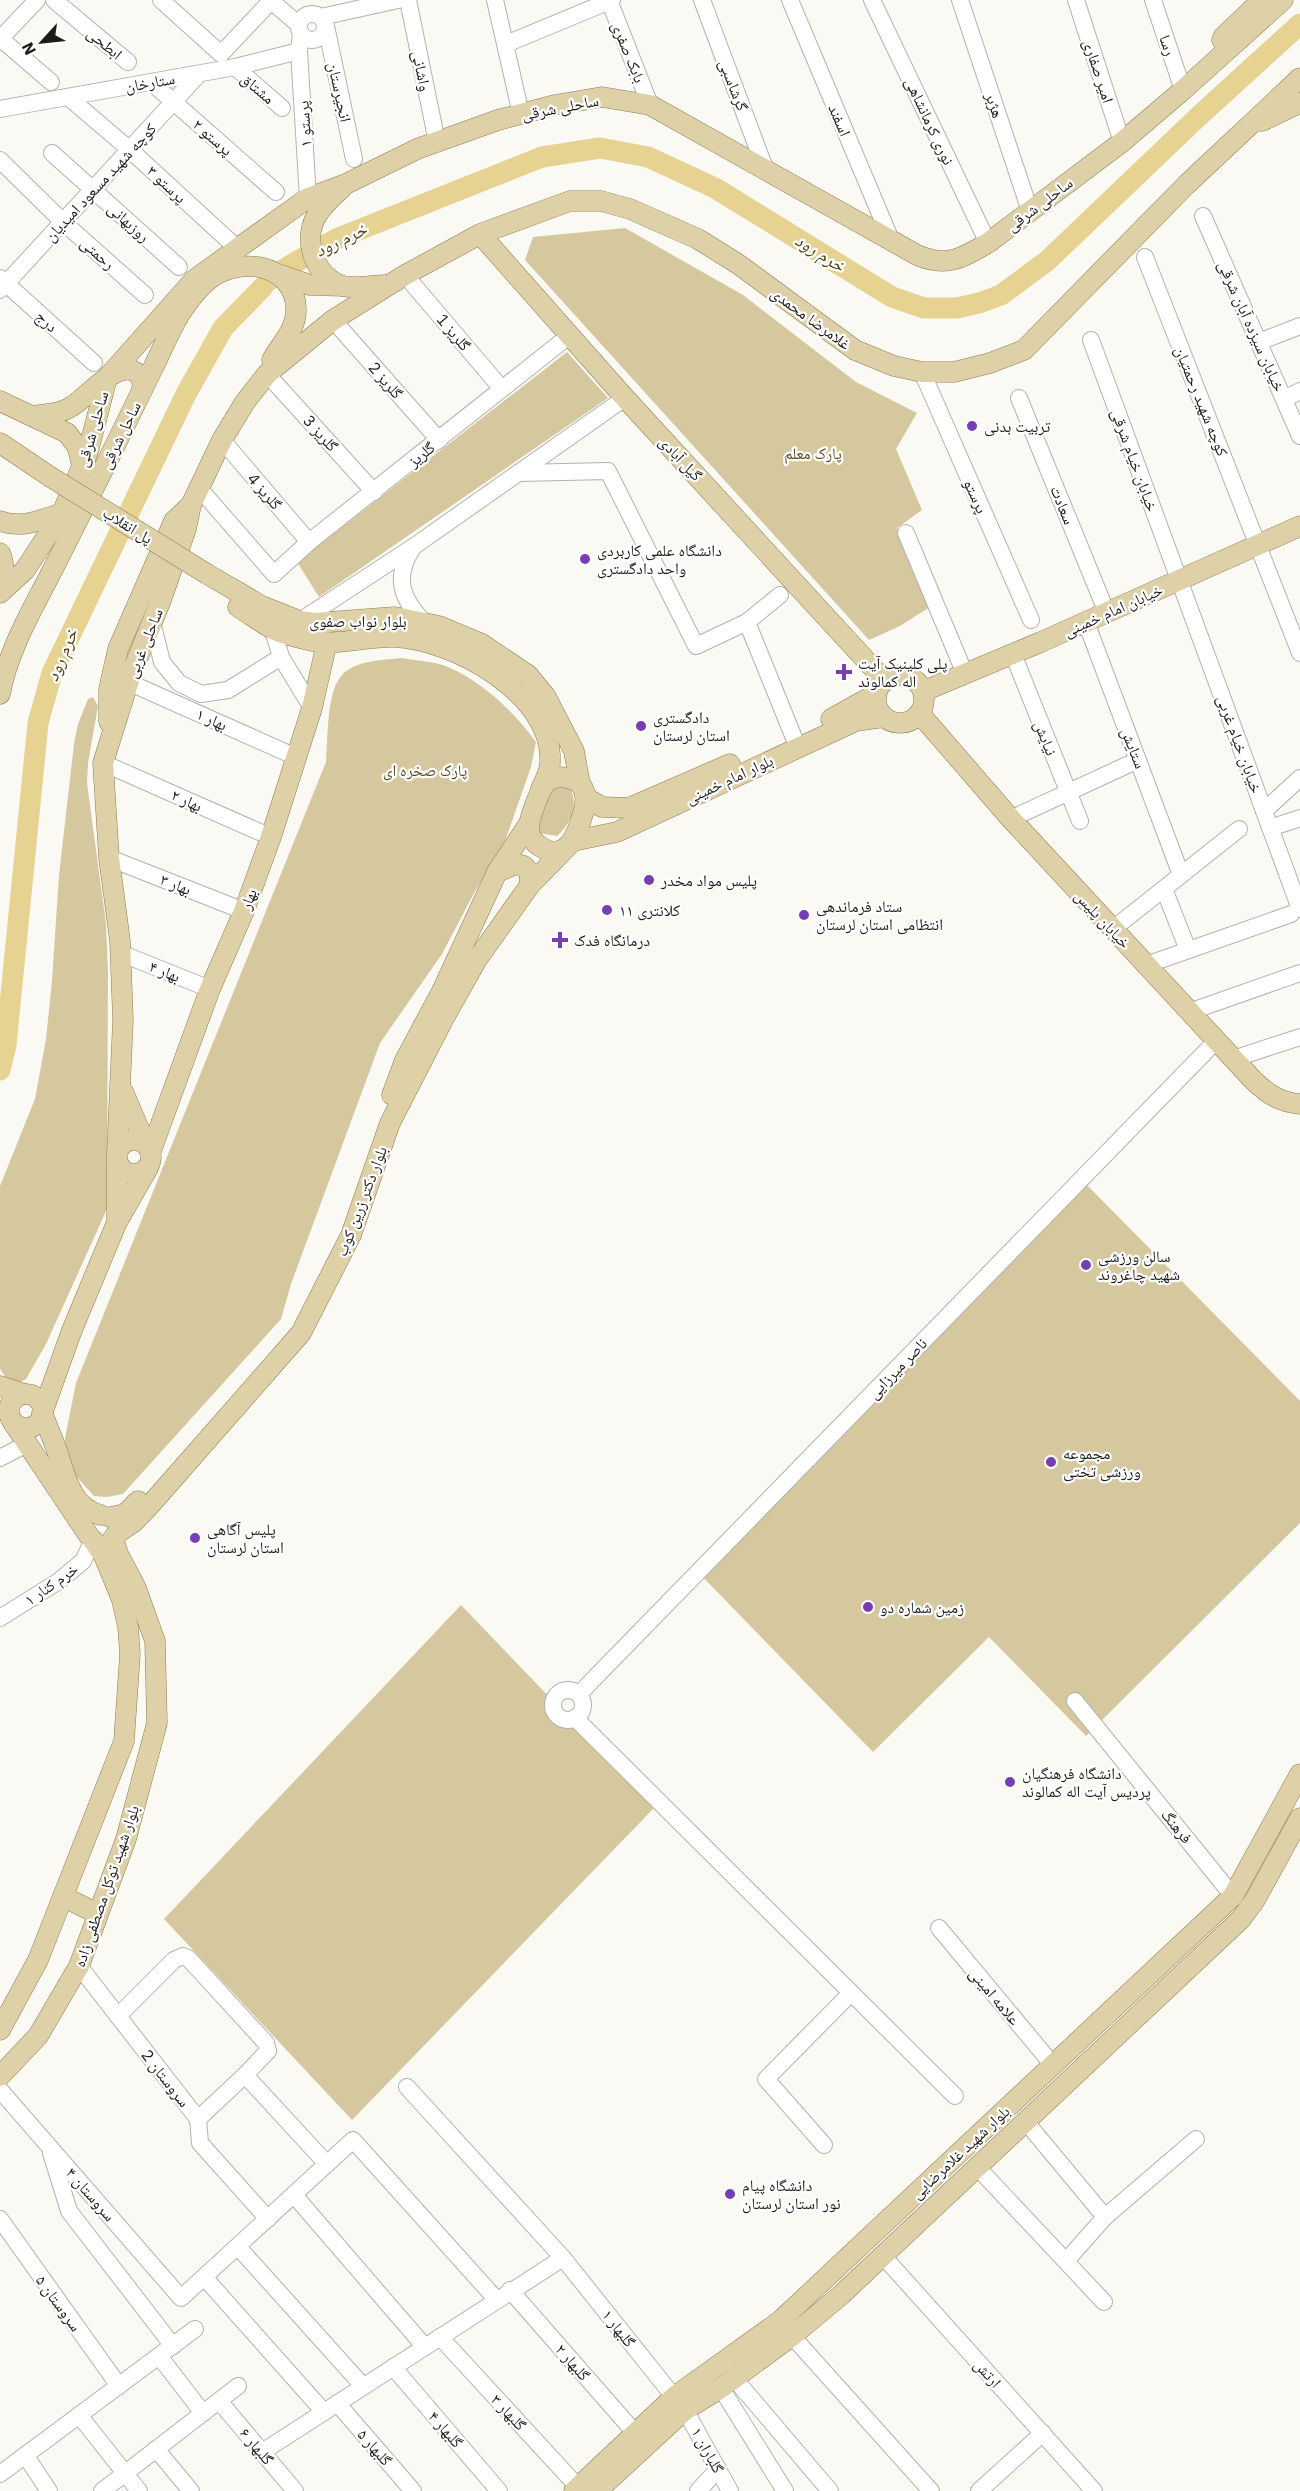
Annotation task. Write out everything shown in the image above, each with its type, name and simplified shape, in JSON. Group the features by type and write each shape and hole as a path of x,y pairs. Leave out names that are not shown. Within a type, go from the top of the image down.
{"main road":[{"name":"ساحلی شرقی","path":"0,592 25,570 62,513 82,468 100,370 195,279 239,258 348,183 437,142 521,114 555,105 602,98 650,105 917,255 931,262 948,262 966,256 988,243 1122,142 1283,0"},
{"path":"1215,62 1224,36 1255,3"},
{"name":"غلامرضا محمدی","path":"397,280 480,234 570,201 601,201 630,209 698,239 738,264 855,350 894,366 922,372 954,372 990,363 1024,350 1186,185 1300,78"},
{"path":"1246,128 1300,103"},
{"path":"313,205 310,242 312,256 330,279 353,286"},
{"name":"گیل آبادی","path":"480,234 880,687"},
{"path":"239,258 310,285 353,286 397,280"},
{"name":"ساحل شرقی","path":"0,694 12,653 172,325 207,281 239,258"},
{"path":"267,374 272,359 290,334 296,308 292,291 281,275"},
{"name":"ساحلی غربی","path":"117,1222 117,1159 123,1020 120,953 109,858 103,762 108,743 128,682 186,529 194,496 222,440 245,402 267,374 333,320 397,280"},
{"path":"32,416 67,410 100,370 135,371 143,382 142,390"},
{"path":"0,400 55,426 73,439 82,468"},
{"path":"0,443 46,481"},
{"path":"0,458 46,481"},
{"name":"پل انقلاب","path":"46,481 203,579"},
{"path":"108,743 109,689 118,649 174,521 194,496"},
{"path":"0,522 13,526 62,513"},
{"name":"خیابان امام خمینی","path":"924,691 1107,613 1300,526"},
{"path":"0,592 4,576 1,557"},
{"name":"بلوار نواب صفوی","path":"203,579 300,621 315,623 395,617 424,622 458,632 482,644 528,675 546,697 574,751 583,791"},
{"name":"بلوار نواب صفوی","path":"203,579 273,630 327,642 394,637 420,640 453,650 496,676 518,692 542,727 549,747 550,765 541,789"},
{"name":"بهار","path":"72,1330 148,1154 210,989 244,911 271,837 312,708 327,642"},
{"path":"899,674 914,678 924,691 925,699 920,714 906,723 890,721 884,717 876,702 880,687 899,674"},
{"name":"بلوار امام خمینی","path":"583,791 602,807 629,808 794,738 852,709 880,687"},
{"name":"خیابان پلیس","path":"920,714 1011,819 1233,1059 1268,1094 1284,1102 1300,1104"},
{"name":"بلوار امام خمینی","path":"573,842 617,832 856,721 884,717"},
{"path":"559,777 574,780 583,791 586,805 573,842 561,850 545,850 532,840 528,825 541,789 546,783 559,777"},
{"name":"بلوار دکتر زرین کوب","path":"110,1526 134,1505 292,1330 348,1211 405,1060 442,991 498,872 528,825"},
{"name":"بلوار دکتر زرین کوب","path":"110,1526 135,1522 301,1333 351,1235 390,1123 476,961 530,885 573,842"},
{"path":"498,872 516,864 524,866 529,872 530,885"},
{"path":"121,1085 148,1154 140,1174 131,1175 123,1171 117,1159 120,1146 128,1140 137,1140 148,1154"},
{"path":"128,1104 146,1117 155,1116 164,1108"},
{"path":"72,1330 39,1422 30,1428 24,1428 8,1417 11,1403 19,1396 27,1394 72,1330"},
{"path":"0,1386 27,1394 39,1401 71,1491 85,1508 110,1526 106,1543 91,1538"},
{"name":"بلوار شهید توکل مصطفی زاده","path":"0,2030 38,1960 124,1741 130,1654 128,1627 122,1600 104,1556 8,1417"},
{"name":"بلوار شهید توکل مصطفی زاده","path":"0,2076 38,2036 79,1966 126,1839 157,1724 155,1641 136,1588 118,1554 110,1526"},
{"name":"بلوار شهید غلامرضایی","path":"722,2379 780,2321 1233,1896 1300,1774"},
{"name":"بلوار شهید غلامرضایی","path":"583,2490 636,2434 680,2404 792,2336 978,2168 1241,1919 1255,1900 1300,1818"},
{"path":"64,1897 98,1914"},
{"path":"1138,1983 1154,2001"},
{"path":"826,2278 840,2295"},
{"name":"بلوار شهید غلامرضایی","path":"583,2490 680,2404"}],"street":[{"path":"37,0 0,39 51,82"},
{"name":"ابطحی","path":"54,0 128,63"},
{"path":"161,0 221,54 270,0 300,32 311,40 322,37 324,21"},
{"name":"پرستو ۱","path":"302,0 300,32 313,205"},
{"path":"324,21 364,4 398,0"},
{"name":"واشانی","path":"408,0 437,142"},
{"path":"495,0 521,114"},
{"path":"506,44 610,0"},
{"name":"بابک صفری","path":"610,0 650,105"},
{"name":"گرشاسبی","path":"702,0 766,171"},
{"name":"اسفند","path":"790,0 891,240"},
{"name":"نوری کرمانشاهی","path":"872,0 988,243"},
{"name":"هژبر","path":"960,0 1030,211"},
{"name":"امیر صفاری","path":"1076,0 1122,142"},
{"name":"رسا","path":"1153,0 1183,90"},
{"path":"300,32 311,13 324,21"},
{"name":"انجیرستان","path":"324,21 354,159"},
{"name":"ستارخان","path":"0,109 235,67 300,32"},
{"name":"مشتاق","path":"235,67 282,108"},
{"name":"کوچه شهید مسعود امیدیان","path":"2,284 63,222 199,74"},
{"name":"پرستو ۲","path":"151,82 276,192"},
{"name":"پرستو ۳","path":"68,97 129,149 239,258"},
{"name":"روزبهانی","path":"52,153 179,267"},
{"name":"رحمتی","path":"0,160 63,222 145,296"},
{"name":"خیابان سیزده آبان شرقی","path":"1203,216 1300,436"},
{"name":"کوچه شهید رحمتیان","path":"1145,257 1300,653"},
{"name":"گلریز 1","path":"397,280 502,389"},
{"name":"درج","path":"2,284 100,370"},
{"name":"گلریز 2","path":"333,320 439,440"},
{"path":"1259,342 1300,326"},
{"name":"گلریز","path":"194,496 274,574 309,542 570,335"},
{"name":"خیابان خیام شرقی","path":"1091,340 1179,580"},
{"name":"پرستو","path":"922,372 1031,620"},
{"name":"گلریز 3","path":"267,374 374,492"},
{"path":"1284,399 1300,392"},
{"path":"300,621 413,547 625,398"},
{"name":"سعادت","path":"1019,398 1107,613"},
{"name":"گلریز 4","path":"222,440 309,542"},
{"path":"518,473 608,471 696,646 747,622 780,595"},
{"path":"906,533 965,674"},
{"path":"413,547 403,563 402,585 413,612 424,622"},
{"name":"خیابان خیام غربی","path":"1179,580 1270,828 1295,911"},
{"path":"152,622 162,662 179,683 201,694 228,690 281,657"},
{"path":"747,622 794,738"},
{"name":"ستایش","path":"1086,622 1181,875"},
{"path":"273,630 281,657 312,708"},
{"name":"نیایش","path":"1013,654 1080,821"},
{"name":"بهار ۱","path":"128,682 296,757"},
{"path":"1019,815 1138,760"},
{"name":"بهار ۲","path":"103,762 271,837"},
{"path":"1264,811 1300,778"},
{"path":"1270,828 1300,818"},
{"path":"1113,929 1239,829"},
{"name":"بهار ۳","path":"109,858 244,911"},
{"path":"1164,889 1188,950"},
{"path":"1146,965 1295,911"},
{"name":"بهار ۴","path":"120,953 210,989"},
{"path":"1189,1012 1300,973"},
{"path":"1233,1059 1300,1037"},
{"name":"ناصر میرزایی","path":"579,1694 1216,1041"},
{"path":"0,1458 27,1444"},
{"name":"خرم کنار ۱","path":"0,1618 59,1581 83,1561 91,1538"},
{"path":"575,1718 583,1707 579,1694 570,1690 560,1692 554,1705 561,1718 575,1718 955,2096"},
{"name":"فرهنگ","path":"1075,1701 1233,1896"},
{"name":"علامه امینی","path":"939,1928 1052,2064"},
{"path":"118,2016 174,1960 183,1956 189,1959 266,2043 268,2051 198,2119"},
{"name":"سروستان 2","path":"79,1966 198,2119 200,2143 268,2219"},
{"path":"824,2145 766,2079 851,1993"},
{"path":"204,2277 327,2164 245,2075"},
{"name":"گلبهار ۱","path":"407,2087 563,2258 680,2404"},
{"name":"سروستان ۴","path":"0,2090 181,2298 204,2277"},
{"path":"1026,2122 1105,2217"},
{"path":"1066,2261 1105,2217 1196,2139"},
{"name":"گلبهار ۲","path":"327,2164 353,2140 636,2434"},
{"path":"49,2146 69,2211 173,2346"},
{"path":"978,2168 1104,2302"},
{"path":"294,2194 425,2347"},
{"name":"سروستان ۵","path":"0,2219 119,2386"},
{"path":"238,2247 363,2386"},
{"name":"ارتش","path":"883,2256 1094,2491"},
{"path":"262,2452 563,2258"},
{"name":"گلبهار ۵","path":"204,2277 412,2491"},
{"path":"0,2474 195,2329"},
{"path":"792,2336 931,2491"},
{"name":"۳ گلبهار","path":"440,2337 583,2490"},
{"path":"159,2356 203,2413"},
{"name":"گلبهار ۴","path":"393,2367 499,2491"},
{"path":"722,2379 785,2491"},
{"path":"722,2379 830,2491"},
{"path":"102,2491 238,2386"},
{"name":"گلبهار ۶","path":"219,2401 295,2491"},
{"name":"گلباران ۱","path":"680,2404 730,2491"},
{"path":"79,2415 139,2491"},
{"path":"979,2491 1043,2433"},
{"path":"156,2449 191,2491"},
{"path":"25,2456 50,2491"},
{"path":"698,2491 718,2469"}],"green space":[{"name":"پارک معلم","path":"625,228 743,295 856,382 917,413 896,449 922,510 897,528 933,605 900,626 869,640 525,260 533,237"},
{"path":"567,352 608,398 319,597 297,562"},
{"name":"پارک صخره ای","path":"402,658 443,665 461,673 485,689 508,709 536,742 531,767 505,841 442,954 380,1043 291,1284 281,1319 123,1494 107,1497 94,1496 66,1465 65,1438 76,1383 326,762 329,714 338,680 356,665"},
{"path":"93,697 98,706 88,763 87,783 106,924 108,971 107,1209 46,1344 26,1379 17,1384 9,1382 0,1369 0,1186 35,1099 46,1039 59,875 74,744 78,724 88,699"},
{"path":"568,783 574,805 571,818 557,836 539,833 536,826 553,785"},
{"name":"مجموعه ورزشی تختی","path":"1085,1183 1300,1401 1300,1523 1086,1736 989,1637 873,1752 695,1569"},
{"path":"461,1605 655,1807 352,2120 164,1919"}],"waterway":[{"name":"خرم رود","path":"272,279 284,269 336,239 542,157 600,148 648,157 715,188 892,297 924,308 957,308 979,303 1001,295 1047,261 1199,116 1300,24"},
{"name":"خرم رود","path":"0,1070 6,1045 38,723 52,673 186,394 223,328 263,287"}],"place":[{"name":"تربیت بدنی","path":"972,426"},
{"name":"دانشگاه علمی کاربردی واحد دادگستری","path":"585,559"},
{"name":"پلی کلینیک آیت اله کمالوند","path":"844,672"},
{"name":"دادگستری استان لرستان","path":"641,726"},
{"name":"پلیس مواد مخدر","path":"649,880"},
{"name":"کلانتری ۱۱","path":"607,910"},
{"name":"ستاد فرماندهی انتظامی استان لرستان","path":"804,915"},
{"name":"درمانگاه فدک","path":"560,940"},
{"name":"سالن ورزشی شهید چاغروند","path":"1086,1265"},
{"name":"مجموعه ورزشی تختی","path":"1051,1462"},
{"name":"پلیس آگاهی استان لرستان","path":"195,1538"},
{"name":"زمین شماره دو","path":"868,1607"},
{"name":"دانشگاه فرهنگیان پردیس آیت اله کمالوند","path":"1010,1782"},
{"name":"دانشگاه پیام نور استان لرستان","path":"730,2194"}]}
